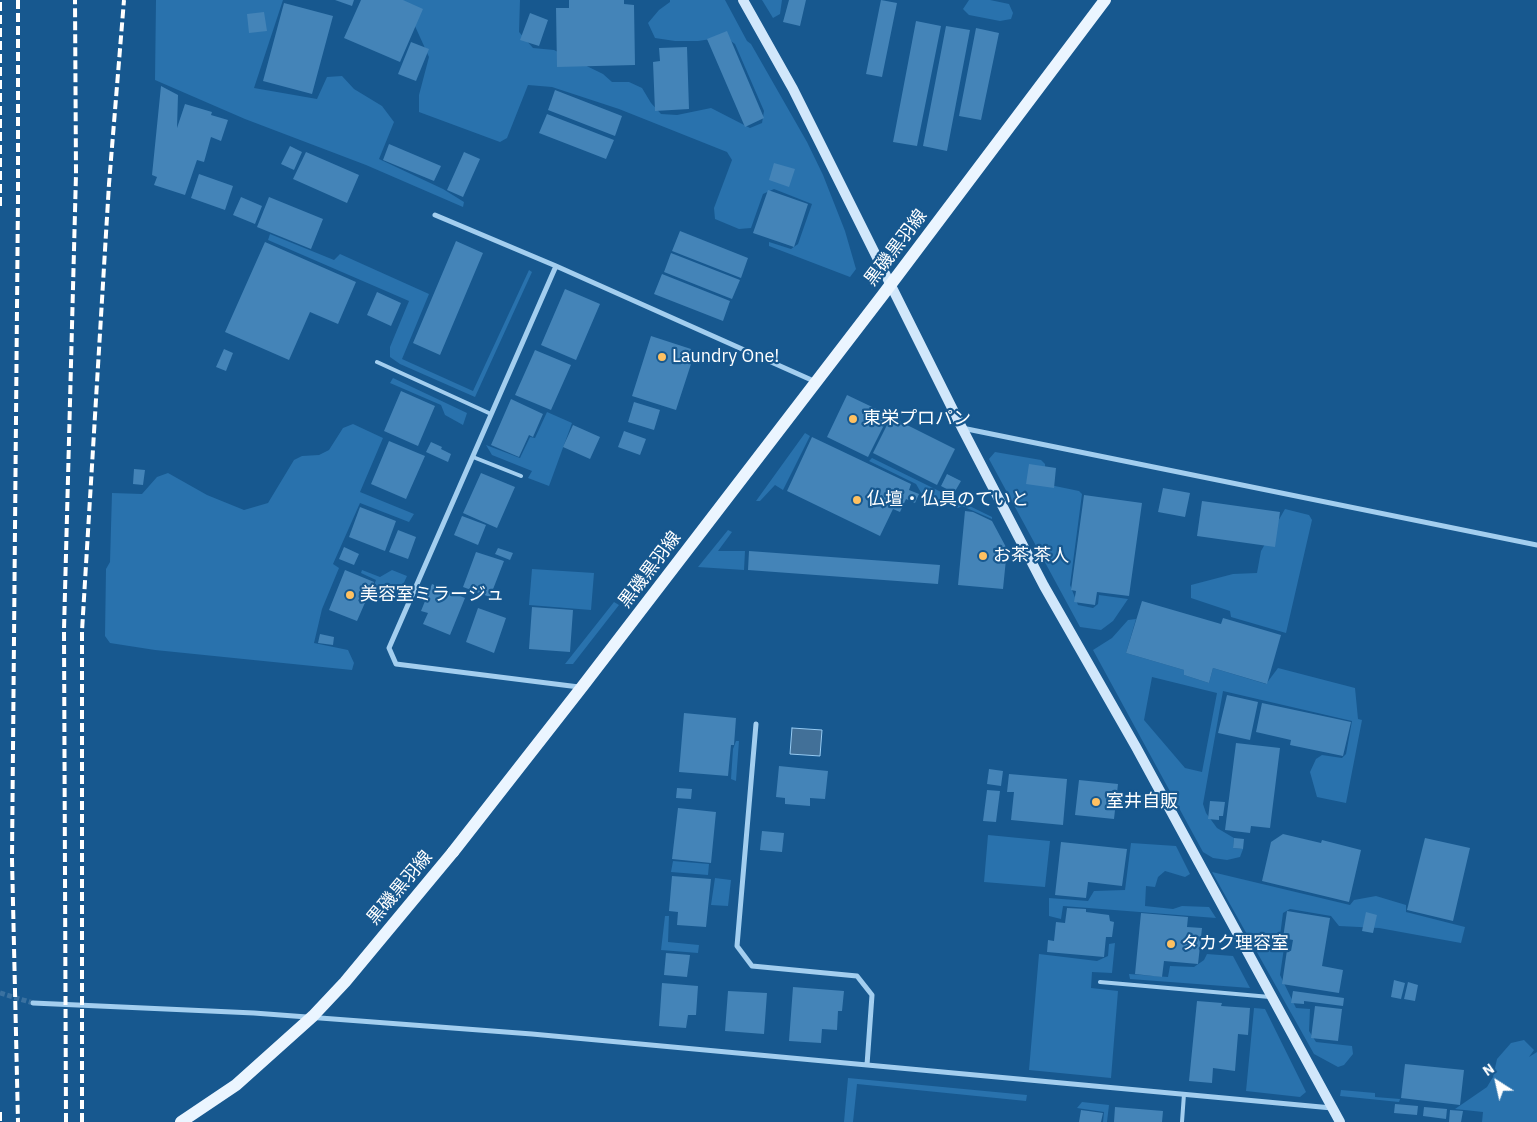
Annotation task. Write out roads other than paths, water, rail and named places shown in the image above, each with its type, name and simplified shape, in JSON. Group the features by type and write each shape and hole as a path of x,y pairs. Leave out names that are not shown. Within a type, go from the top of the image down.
{"main road":[{"name":"黒磯黒羽線","path":"181,1122 236,1085 313,1016 345,982 453,852 816,382 1105,0"}],"street":[{"path":"743,0 793,89 962,428 1044,586 1136,747 1340,1122"},
{"path":"435,214 816,382"},
{"path":"556,266 389,648 396,664 582,687"},
{"path":"962,428 1537,545"},
{"path":"756,724 737,946 752,966 857,976 872,995 867,1065"},
{"path":"33,1002 354,1020 532,1034 1332,1108"}],"lane":[{"path":"377,362 491,414"},
{"path":"473,457 521,476"},
{"path":"1100,982 1272,997"},
{"path":"1182,1122 1184,1094"}],"tunnel":[{"path":"0,993 33,1003"}],"railway":[{"path":"0,0 0,206"},
{"path":"18,0 12,859 18,1122"},
{"path":"66,1122 64,630 76,174 75,0"},
{"path":"82,1122 82,631 109,184 124,0"},
{"path":"0,1112 0,1122"}],"place":[{"name":"Laundry One!","path":"662,357"},
{"name":"東栄プロパン","path":"853,419"},
{"name":"仏壇・仏具のていと","path":"857,500"},
{"name":"お茶 茶人","path":"983,556"},
{"name":"美容室ミラージュ","path":"350,595"},
{"name":"室井自販","path":"1096,802"},
{"name":"タカク理容室","path":"1171,944"}]}
